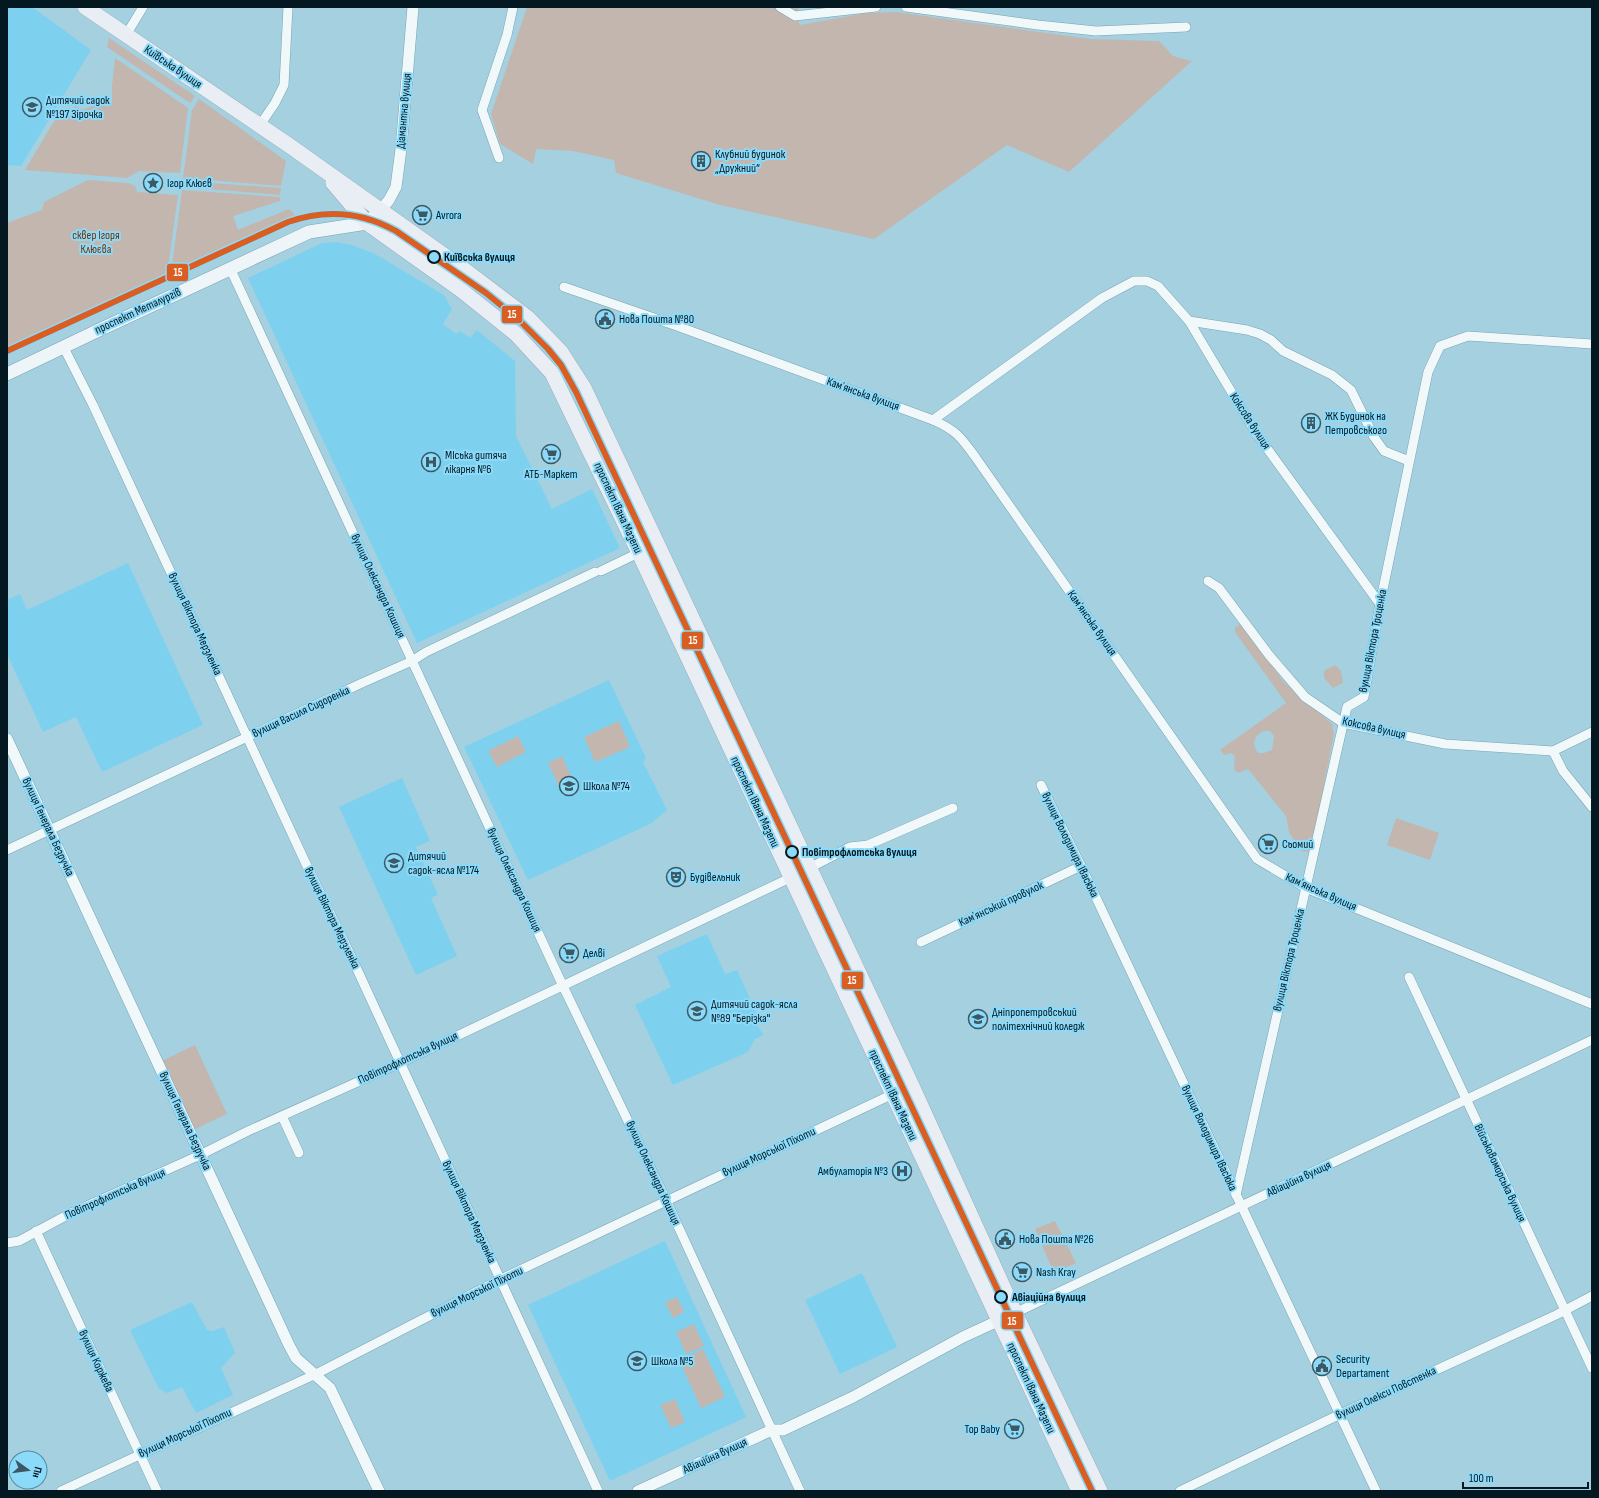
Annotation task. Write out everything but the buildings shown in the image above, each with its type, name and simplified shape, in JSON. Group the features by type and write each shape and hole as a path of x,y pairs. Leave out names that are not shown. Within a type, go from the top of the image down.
{"highway":[{"name":"Київська вулиця","path":"84,7 260,125 381,210"},
{"name":"Київська вулиця","path":"321,169 367,223"},
{"name":"проспект Івана Мазепи","path":"381,210 462,268 528,318 551,340 573,369 584,388 922,1107 1015,1313 1100,1491"},
{"name":"проспект Івана Мазепи","path":"367,223 461,290 516,334 540,358 552,373 639,553 790,878 1079,1491"}],"main road":[{"path":"367,223 381,210"},
{"name":"проспект Металургів","path":"7,374 63,346 309,232 367,223"}],"street":[{"path":"126,34 143,7"},
{"path":"260,125 275,103 284,85 288,7"},
{"name":"Діамантна вулиця","path":"381,210 389,200 396,187 401,149 413,7"},
{"path":"499,158 482,110 507,35 513,7"},
{"path":"780,7 795,16 876,7"},
{"path":"906,7 1038,25 1096,31 1186,27"},
{"name":"вулиця Олександра Кошиця","path":"230,268 562,984 666,1200 800,1491"},
{"name":"Коксова вулиця","path":"934,420 1102,298 1134,281 1147,281 1158,286 1188,321 1256,433 1380,604"},
{"name":"Камʼянська вулиця","path":"564,287 677,326 934,420 951,428 959,434 1257,859 1306,888 1592,1004"},
{"path":"1188,321 1247,330 1260,334 1271,340 1283,351 1332,375 1351,390 1374,437 1384,451 1409,460"},
{"name":"вулиця Віктора Троценка","path":"1236,1195 1346,707 1364,697 1380,604 1428,372 1440,346 1468,336 1592,344"},
{"name":"вулиця Віктора Мерзленка","path":"63,346 93,405 248,737 306,866 501,1279 598,1491"},
{"name":"вулиця Василя Сидоренка","path":"7,850 412,661 426,652 657,544"},
{"name":"Коксова вулиця","path":"1208,581 1219,588 1269,655 1305,697 1342,723 1445,744 1553,751 1592,732"},
{"name":"вулиця Генерала Безручка","path":"7,739 289,1345 296,1358 316,1374 330,1388 379,1491"},
{"path":"1553,751 1563,771 1592,807"},
{"name":"вулиця Володимира Івасюка","path":"1041,785 1081,866 1376,1491"},
{"path":"809,868 850,847 868,845 952,808"},
{"name":"Камʼянський провулок","path":"921,942 1081,866"},
{"name":"Повітрофлотська вулиця","path":"7,1243 19,1241 91,1204 400,1063 562,984 809,868"},
{"name":"Військовоморська вулиця","path":"1409,977 1592,1368"},
{"name":"Авіаційна вулиця","path":"638,1491 772,1430 783,1430 853,1396 963,1337 1592,1040"},
{"name":"вулиця Морської Піхоти","path":"61,1491 316,1374 501,1279 893,1094"},
{"path":"282,1116 299,1153"},
{"name":"вулиця Коржева","path":"36,1231 157,1491"},
{"name":"вулиця Олекси Повстенка","path":"1180,1491 1339,1414 1592,1296"}],"shaded area":[{"name":"Дитячий садок №197 Зірочка","path":"7,7 32,7 91,50 21,166 7,165"},
{"name":"МІська дитяча лікарня №6","path":"336,242 352,245 375,254 444,295 452,309 443,324 456,334 460,331 470,338 477,330 515,361 516,436 552,509 592,489 620,548 417,643 248,278 322,243"},
{"path":"128,563 203,725 102,772 76,717 43,732 7,654 7,600 20,594 27,610"},
{"name":"Школа №74","path":"609,680 646,758 643,762 667,810 650,824 528,880 464,747"},
{"name":"Дитячий садок-ясла №174","path":"402,778 430,841 416,847 438,895 431,898 457,956 416,975 339,807"},
{"name":"Дитячий садок-ясла №89 \"Берізка\"","path":"707,934 725,974 737,970 758,1017 757,1024 763,1035 755,1039 748,1052 673,1085 635,1005 671,987 657,956"},
{"name":"Школа №5","path":"665,1241 746,1417 610,1481 528,1305"},
{"path":"862,1273 897,1347 840,1374 805,1300"},
{"path":"192,1302 207,1330 212,1331 224,1327 235,1353 221,1368 233,1395 196,1413 182,1387 167,1393 159,1389 130,1330"}],"green space":[{"path":"527,7 798,7 799,25 867,13 896,12 1090,39 1159,41 1173,56 1192,61 1069,172 1007,145 874,239 720,205 616,173 614,160 573,151 536,149 533,164 500,144 491,114"},
{"path":"109,38 195,96 190,103 107,47"},
{"path":"115,58 188,108 180,173 139,171 127,178 25,170 59,113 68,118 75,106 82,110 102,102 112,103"},
{"path":"199,99 286,161 281,186 183,178 192,110"},
{"name":"сквер Ігоря Клюєва","path":"88,180 128,183 135,186 137,192 178,195 167,275 7,347 7,223 42,210 44,202"},
{"path":"183,181 281,188 280,195 183,187"},
{"path":"182,190 280,197 280,201 233,216 238,230 289,209 295,215 171,273"},
{"path":"1240,624 1242,625 1284,682 1332,724 1334,734 1311,850 1307,852 1301,851 1289,832 1286,816 1248,769 1238,773 1234,769 1235,756 1231,753 1224,755 1220,750 1286,703 1235,632 1235,628","holes":["1270,731 1274,736 1272,750 1264,753 1258,753 1254,743 1256,737 1261,732"]},
{"path":"1335,665 1341,671 1343,683 1333,688 1324,678 1324,671"},
{"path":"619,721 630,747 595,762 584,737"},
{"path":"518,736 526,752 497,767 488,751"},
{"path":"562,756 574,783 560,789 548,763"},
{"path":"1396,818 1439,833 1430,860 1387,845"},
{"path":"195,1045 227,1114 193,1130 162,1061"},
{"path":"1055,1221 1076,1263 1054,1273 1035,1229"},
{"path":"677,1297 684,1312 673,1318 665,1302"},
{"path":"694,1324 704,1346 686,1354 676,1332"},
{"path":"703,1349 725,1397 701,1408 679,1360"},
{"path":"675,1399 685,1422 671,1428 660,1405"}],"transit line":[{"name":"15","path":"7,351 288,222 316,215 329,214 357,216 396,231 486,293 519,320 548,349 561,365 576,392 1092,1491"}],"place":[{"name":"Дитячий садок №197 Зірочка","path":"32,107"},
{"name":"Клубний будинок „Дружний“","path":"701,161"},
{"name":"Ігор Клюєв","path":"153,183"},
{"name":"Avrora","path":"422,215"},
{"name":"Київська вулиця","path":"434,257"},
{"name":"Нова Пошта №80","path":"605,319"},
{"name":"ЖК Будинок на Петровського","path":"1311,423"},
{"name":"АТБ-Маркет","path":"551,454"},
{"name":"МІська дитяча лікарня №6","path":"431,462"},
{"name":"Школа №74","path":"569,786"},
{"name":"Сьомий","path":"1268,844"},
{"name":"Повітрофлотська вулиця","path":"792,852"},
{"name":"Дитячий садок-ясла №174","path":"394,863"},
{"name":"Будівельник","path":"676,877"},
{"name":"Делві","path":"569,953"},
{"name":"Дитячий садок-ясла №89 \"Берізка\"","path":"697,1011"},
{"name":"Дніпропетровський політехнічний коледж","path":"978,1019"},
{"name":"Амбулаторія №3","path":"902,1171"},
{"name":"Нова Пошта №26","path":"1005,1239"},
{"name":"Nash Kray","path":"1022,1272"},
{"name":"Авіаційна вулиця","path":"1001,1297"},
{"name":"Школа №5","path":"637,1361"},
{"name":"Security Departament","path":"1322,1366"},
{"name":"Top Baby","path":"1014,1429"}]}
